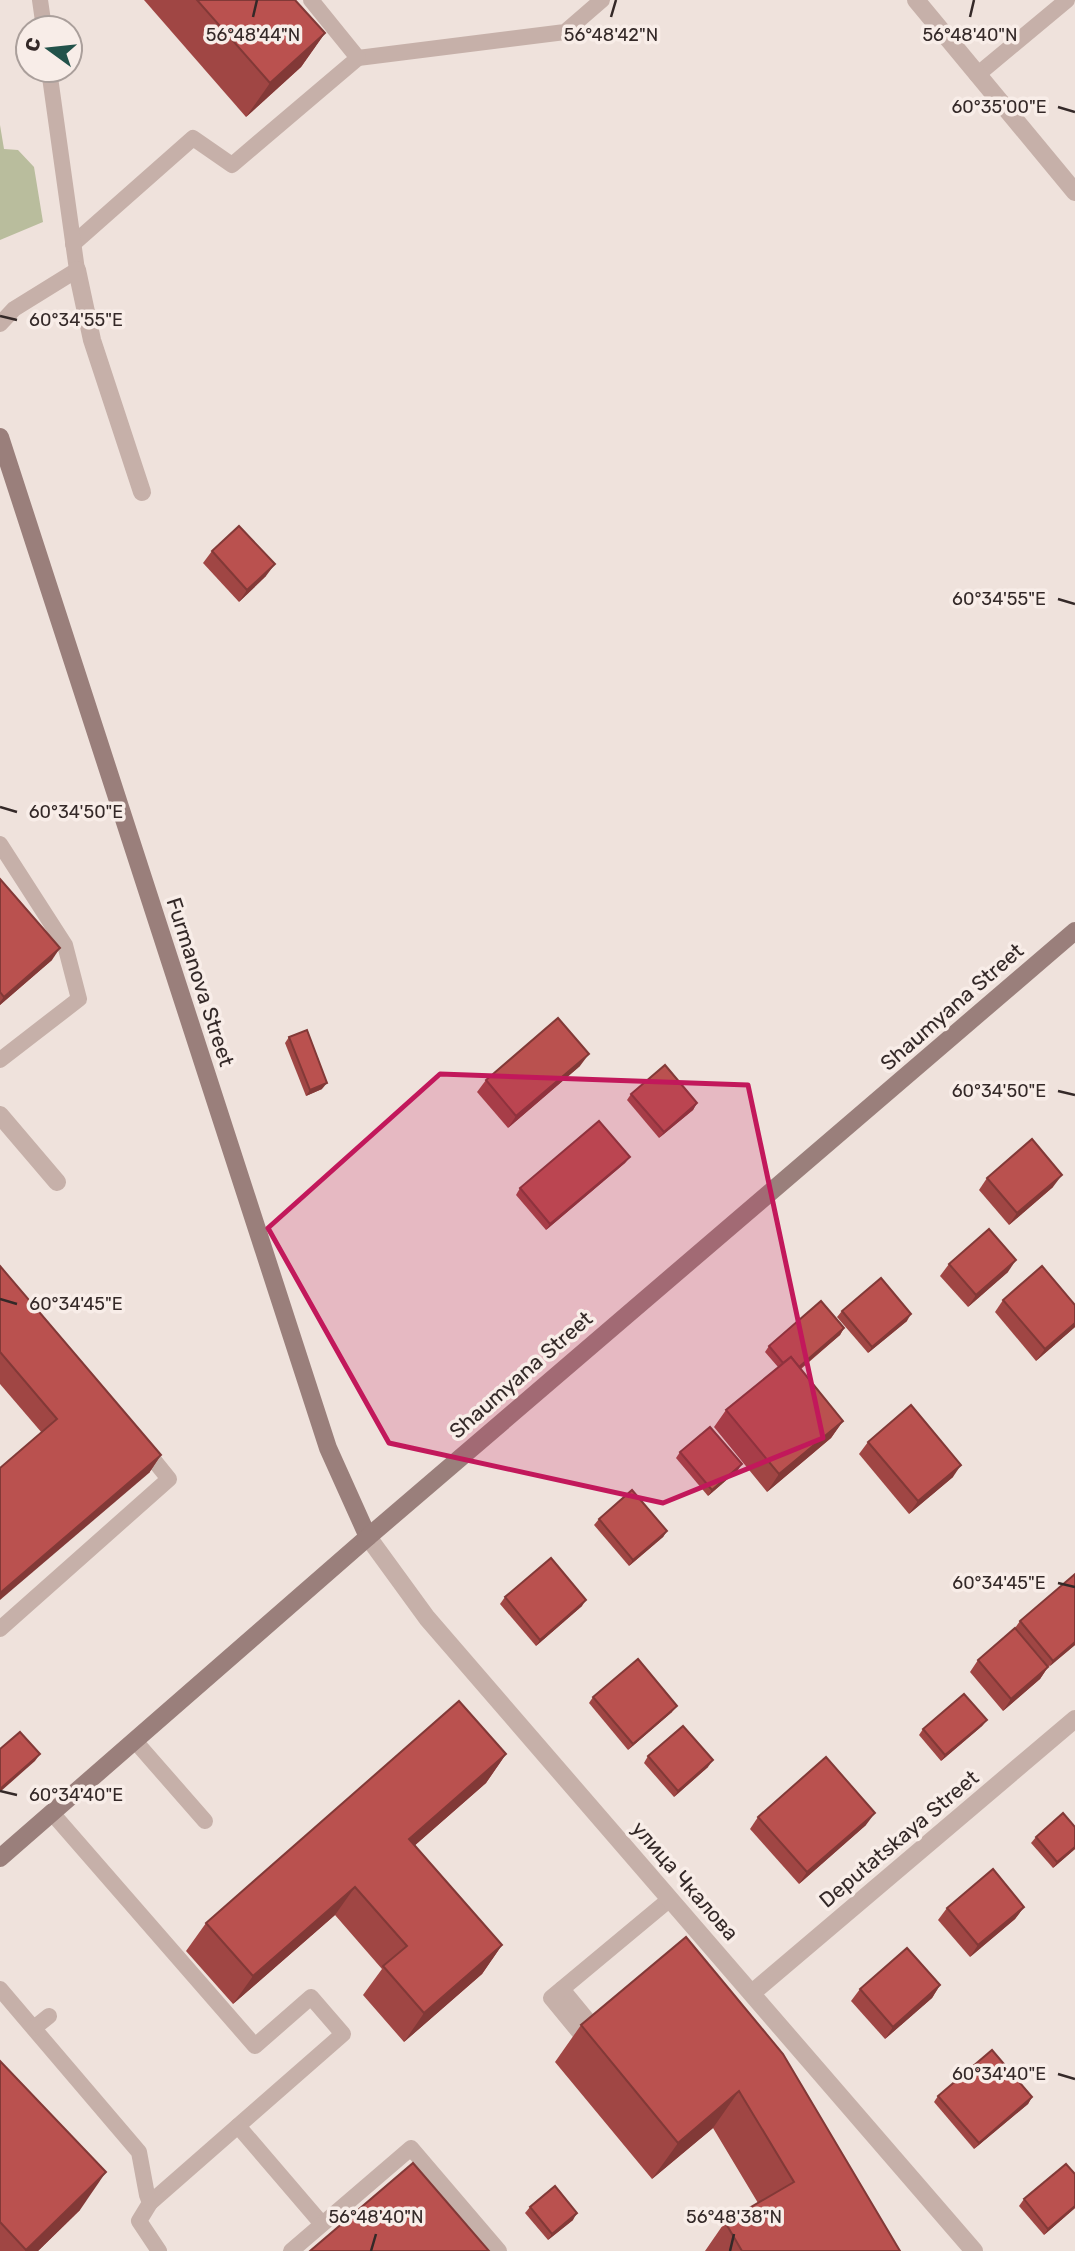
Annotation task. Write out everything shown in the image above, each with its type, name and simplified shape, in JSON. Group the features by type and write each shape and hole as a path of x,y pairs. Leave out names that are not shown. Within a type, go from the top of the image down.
{"street":[{"path":"916,0 1075,192"},
{"path":"77,270 92,340 142,492"},
{"name":"Furmanova Street","path":"0,438 328,1448 368,1537"},
{"name":"Shaumyana Street","path":"0,1858 368,1537 1075,931"},
{"path":"0,1115 57,1182"},
{"name":"улица Чкалова","path":"368,1537 427,1618 974,2251"},
{"name":"Deputatskaya Street","path":"752,1993 1075,1719"}],"lane":[{"path":"311,0 358,58"},
{"path":"73,244 192,138 232,165 358,58 565,32 602,0"},
{"path":"977,75 1067,0"},
{"path":"0,324 14,309 77,270 51,84"},
{"path":"0,844 65,944 79,999 0,1060"},
{"path":"0,1629 169,1479 136,1438"},
{"path":"135,1741 205,1821"},
{"path":"52,1813 255,2046 311,1997 343,2034 150,2203 139,2221 159,2251"},
{"path":"590,2033 562,1989 670,1899"},
{"path":"0,1989 139,2152 150,2203"},
{"path":"34,2028 49,2016"},
{"path":"238,2126 322,2224"},
{"path":"291,2251 411,2148 499,2251"}],"highlighted area":[{"path":"440,1074 748,1085 823,1438 663,1503 389,1443 268,1228"}],"green space":[{"path":"0,125 4,149 18,150 34,167 43,222 0,240"}],"building":[{"path":"197,0 295,0 325,33 270,83"},
{"path":"239,526 275,564 247,590 212,551"},
{"path":"0,879 60,948 4,997 0,992"},
{"path":"558,1018 589,1054 516,1116 486,1080"},
{"path":"307,1030 327,1083 310,1090 289,1037"},
{"path":"665,1065 697,1103 664,1132 631,1094"},
{"path":"599,1121 630,1157 550,1224 520,1188"},
{"path":"1032,1139 1062,1175 1017,1213 987,1178"},
{"path":"989,1229 1016,1260 976,1295 949,1264"},
{"path":"0,1266 161,1455 0,1593 0,1468 57,1419 0,1352"},
{"path":"1042,1266 1075,1305 1075,1323 1045,1349 1003,1300"},
{"path":"881,1278 911,1314 872,1347 842,1311"},
{"path":"821,1301 844,1328 799,1367 791,1357 783,1363 769,1346"},
{"path":"791,1357 843,1421 779,1474 726,1410"},
{"path":"911,1405 961,1465 918,1501 868,1442"},
{"path":"710,1427 742,1464 712,1490 680,1452"},
{"path":"632,1490 667,1531 633,1560 599,1519"},
{"path":"551,1558 586,1600 540,1640 505,1597"},
{"path":"1075,1574 1075,1642 1053,1661 1020,1621"},
{"path":"1015,1628 1048,1667 1011,1699 978,1660"},
{"path":"638,1659 677,1706 633,1744 593,1697"},
{"path":"964,1694 987,1720 945,1755 923,1729"},
{"path":"459,1701 506,1754 409,1839 502,1945 424,2013 383,1966 407,1946 355,1887 253,1976 206,1923"},
{"path":"683,1726 713,1760 678,1791 648,1756"},
{"path":"20,1732 40,1754 0,1789 0,1749"},
{"path":"826,1757 875,1813 807,1872 758,1817"},
{"path":"1063,1813 1075,1827 1075,1847 1057,1862 1036,1837"},
{"path":"993,1869 1024,1907 978,1945 947,1908"},
{"path":"686,1937 783,2054 900,2251 742,2251 725,2222 794,2182 739,2091 678,2143 581,2025"},
{"path":"907,1948 940,1985 893,2027 860,1989"},
{"path":"992,2050 1032,2097 979,2143 938,2096"},
{"path":"0,2061 106,2172 26,2250 0,2222"},
{"path":"413,2163 489,2251 310,2251"},
{"path":"1066,2164 1075,2174 1075,2206 1048,2229 1024,2199"},
{"path":"555,2186 577,2213 552,2234 530,2207"}]}
